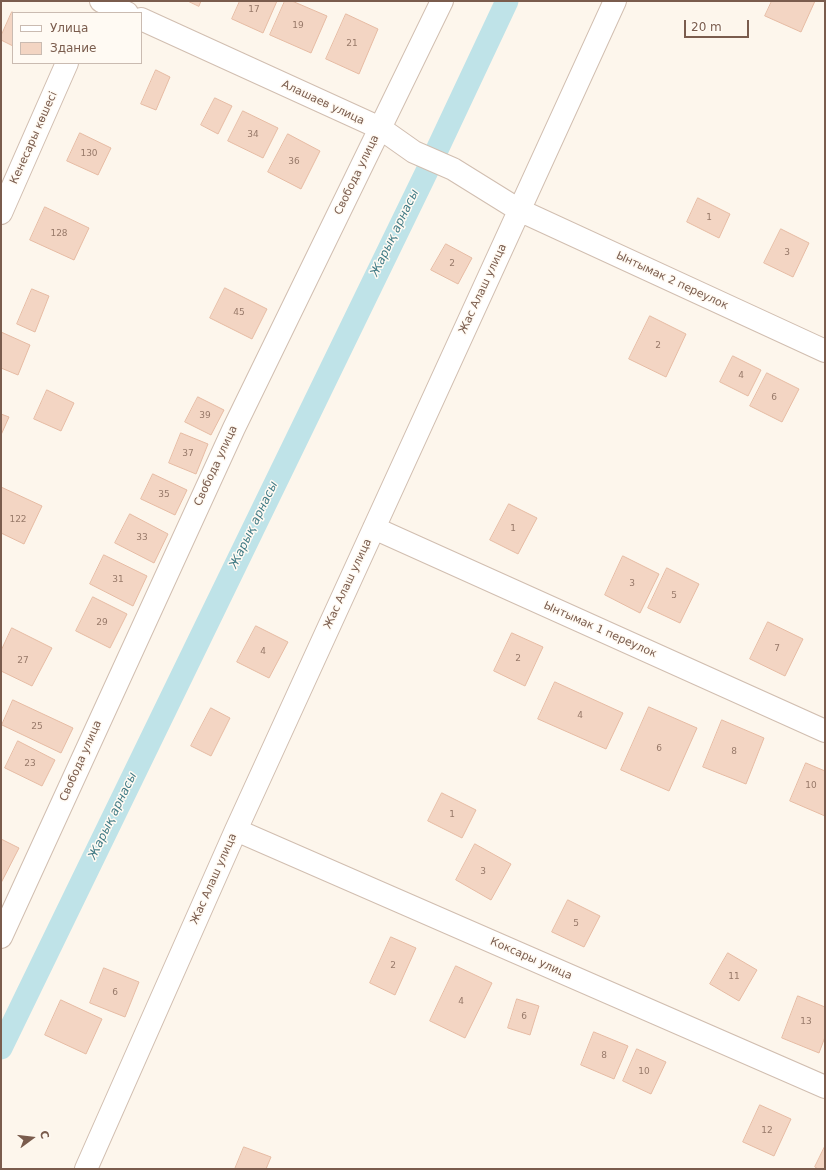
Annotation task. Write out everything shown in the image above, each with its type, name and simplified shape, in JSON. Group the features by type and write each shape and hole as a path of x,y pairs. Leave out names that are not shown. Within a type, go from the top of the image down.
{"street":[{"path":"89,12 94,1"},
{"path":"101,1 125,12"},
{"name":"Свобода улица","path":"1,937 234,428 442,1"},
{"name":"Жас Алаш улица","path":"92,1167 236,830 614,1"},
{"name":"Алашаев улица","path":"142,19 380,128 414,152 453,169 519,210"},
{"name":"Кенесары көшесі","path":"1,213 67,64"},
{"name":"Ынтымак 2 переулок","path":"519,210 825,352"},
{"name":"Ынтымак 1 переулок","path":"374,528 825,732"},
{"name":"Коксары улица","path":"236,830 825,1087"}],"building":[{"path":"188,1 201,1 199,6"},
{"path":"240,1 277,1 263,33 232,19"},
{"path":"285,1 292,1 327,16 311,53 270,35"},
{"path":"772,1 815,1 801,32 765,16"},
{"path":"12,12 12,46 1,40 1,36"},
{"path":"346,14 378,29 359,74 326,59"},
{"path":"156,70 170,77 156,110 141,104"},
{"path":"215,98 232,106 218,134 201,125"},
{"path":"243,111 278,128 263,158 228,141"},
{"path":"80,133 111,148 98,175 67,161"},
{"path":"288,134 320,151 301,189 268,172"},
{"path":"698,198 730,214 719,238 687,222"},
{"path":"45,207 89,228 74,260 30,240"},
{"path":"781,229 809,243 793,277 764,263"},
{"path":"446,244 472,258 458,284 431,270"},
{"path":"225,288 267,309 252,339 210,318"},
{"path":"32,289 49,296 35,332 17,324"},
{"path":"650,316 686,334 666,377 629,359"},
{"path":"1,332 30,345 18,375 1,368"},
{"path":"733,356 761,370 748,396 720,382"},
{"path":"767,373 799,389 782,422 750,406"},
{"path":"47,390 74,403 61,431 34,419"},
{"path":"198,397 224,410 211,435 185,422"},
{"path":"1,414 9,417 1,435"},
{"path":"181,433 208,444 196,474 169,463"},
{"path":"153,474 187,490 175,515 141,499"},
{"path":"1,487 42,506 24,544 1,533"},
{"path":"509,504 537,518 518,554 490,540"},
{"path":"130,514 168,534 154,563 115,543"},
{"path":"104,555 147,576 133,606 90,584"},
{"path":"623,556 659,574 640,613 605,595"},
{"path":"667,568 699,584 680,623 648,608"},
{"path":"93,597 127,614 110,648 76,631"},
{"path":"768,622 803,639 785,676 750,659"},
{"path":"256,626 288,642 269,678 237,662"},
{"path":"12,628 52,648 32,686 1,671 1,651"},
{"path":"512,633 543,647 525,686 494,671"},
{"path":"555,682 623,713 606,749 538,719"},
{"path":"13,700 73,728 61,753 2,725"},
{"path":"649,707 697,728 669,791 621,770"},
{"path":"211,708 230,718 211,756 191,746"},
{"path":"722,720 764,738 746,784 703,767"},
{"path":"18,741 55,760 42,786 5,768"},
{"path":"806,763 825,771 825,816 790,801"},
{"path":"442,793 476,810 462,838 428,821"},
{"path":"1,839 19,848 1,883"},
{"path":"475,844 511,864 491,900 456,880"},
{"path":"568,900 600,916 584,947 552,932"},
{"path":"391,937 416,948 395,995 370,983"},
{"path":"728,953 757,970 739,1001 710,984"},
{"path":"456,966 492,983 465,1038 430,1021"},
{"path":"104,968 139,982 125,1017 90,1003"},
{"path":"798,996 825,1007 825,1037 819,1053 782,1038"},
{"path":"517,999 539,1006 530,1035 508,1028"},
{"path":"61,1000 102,1019 86,1054 45,1035"},
{"path":"594,1032 628,1046 614,1079 581,1065"},
{"path":"637,1049 666,1062 651,1094 623,1081"},
{"path":"760,1105 791,1119 774,1156 743,1142"},
{"path":"825,1146 825,1169 818,1169 815,1167"},
{"path":"244,1147 271,1157 266,1169 235,1169"}],"waterway":[{"name":"Жарық арнасы","path":"1,1048 428,169 507,1"}]}
